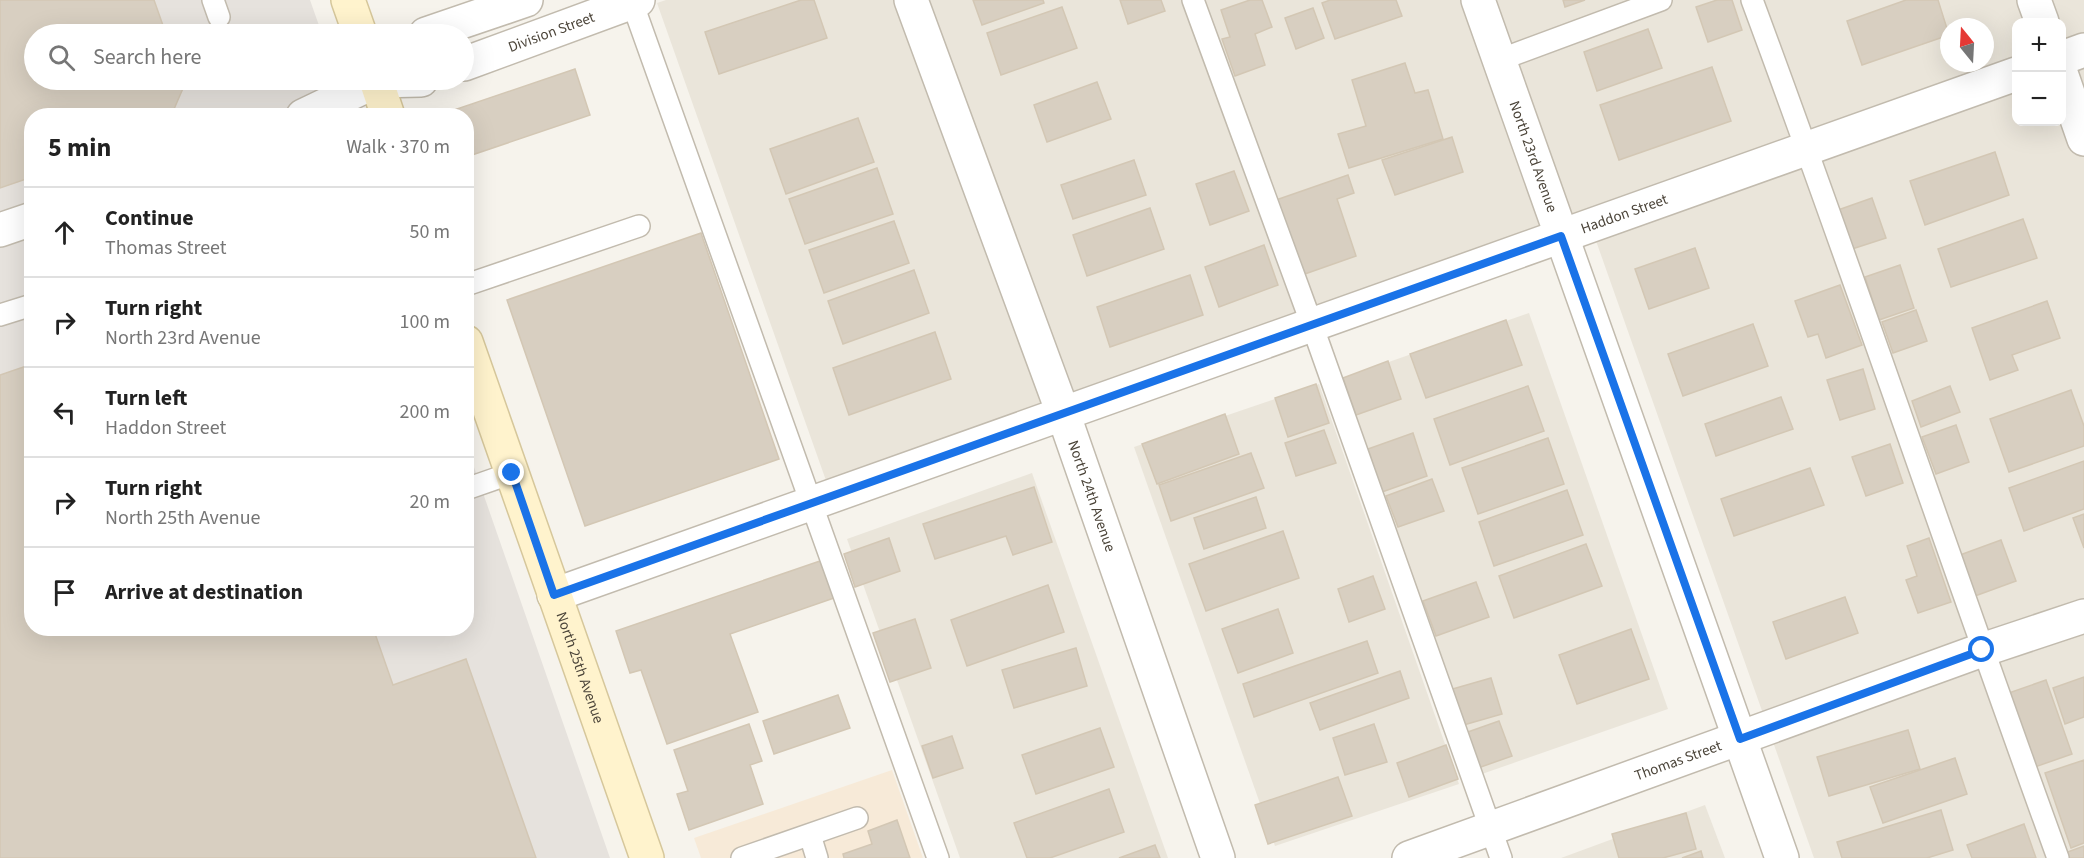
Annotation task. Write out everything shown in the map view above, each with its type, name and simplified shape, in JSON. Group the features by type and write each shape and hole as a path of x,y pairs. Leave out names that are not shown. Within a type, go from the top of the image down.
{"main road":[{"path":"348,0 356,24"},
{"path":"379,90 385,108"},
{"name":"North 25th Avenue","path":"474,365 647,858"}],"street":[{"path":"455,24 526,0"},
{"name":"North 24th Avenue","path":"910,0 1063,413 1218,858"},
{"name":"North 23rd Avenue","path":"1478,0 1782,858"},
{"path":"2034,0 2041,18"},
{"name":"Division Street","path":"474,60 635,1"},
{"path":"2066,56 2084,50"},
{"name":"Haddon Street","path":"554,595 2012,75"},
{"path":"319,108 356,90"},
{"path":"2066,90 2084,140"},
{"path":"0,230 24,222"},
{"name":"Thomas Street","path":"1409,858 1496,843 1740,739 1982,650 2084,616"}],"lane":[{"path":"1193,0 1312,325 1496,843"},
{"path":"1499,60 1661,0"},
{"path":"1752,0 1807,148 1982,650 2058,858"},
{"path":"635,1 938,858"},
{"path":"474,282 639,226"},
{"path":"0,314 24,306"},
{"path":"474,486 512,473"},
{"path":"742,858 765,854 857,818"},
{"path":"810,835 817,858"}],"shaded area":[{"path":"0,0 310,0 318,24 24,24 24,90 341,90 348,108 24,108 24,636 474,636 474,467 610,858 0,858"},
{"path":"666,0 2084,0 2084,858 1814,858 1589,221 829,489 657,3"},
{"path":"1529,313 1668,709 1482,774 1343,378"},
{"path":"1319,384 1459,784 1275,846 1134,447"},
{"path":"1032,473 1168,858 960,858 847,539"},
{"path":"892,770 923,858 701,858 694,838"},
{"path":"1705,805 1725,858 1561,858"}],"building":[{"path":"0,0 154,0 162,24 24,24 24,90 182,90 174,108 24,108 24,180 0,188"},
{"path":"801,0 814,0 827,38 719,74 705,32"},
{"path":"973,0 1043,0 1044,3 982,25"},
{"path":"1120,0 1161,0 1165,11 1128,24"},
{"path":"1250,0 1262,0 1272,27 1255,34 1265,65 1235,76 1222,39 1230,37 1221,10"},
{"path":"1330,0 1396,0 1402,16 1335,39 1322,3"},
{"path":"1563,0 1585,0 1565,7"},
{"path":"1717,0 1732,0 1742,30 1708,42 1696,7"},
{"path":"1906,0 1938,0 1944,18 1940,18 1940,38 1862,65 1847,21"},
{"path":"1062,7 1077,48 1001,75 987,33"},
{"path":"1313,8 1324,38 1296,49 1285,18"},
{"path":"1648,29 1662,68 1597,91 1584,52"},
{"path":"1405,63 1415,93 1428,90 1443,139 1349,168 1338,134 1366,126 1352,80"},
{"path":"1712,67 1731,121 1619,160 1600,105"},
{"path":"575,69 590,115 474,154 474,108 460,108"},
{"path":"1097,82 1111,119 1047,142 1034,105"},
{"path":"858,118 874,162 786,194 770,149"},
{"path":"1452,137 1463,172 1395,195 1382,160"},
{"path":"1995,152 2009,195 1925,225 1910,181"},
{"path":"1134,160 1146,195 1073,219 1061,185"},
{"path":"877,168 893,214 805,244 789,199"},
{"path":"1234,171 1249,211 1210,225 1196,184"},
{"path":"1348,175 1354,193 1337,199 1356,256 1302,275 1276,200"},
{"path":"1872,198 1886,238 1852,249 1838,210"},
{"path":"1150,208 1164,249 1087,276 1073,235"},
{"path":"2023,219 2037,258 1951,287 1938,249"},
{"path":"894,221 909,263 824,293 809,250"},
{"path":"701,233 779,459 585,526 507,300"},
{"path":"1264,245 1278,285 1219,307 1205,267"},
{"path":"1695,248 1709,288 1649,309 1635,269"},
{"path":"1900,265 1914,308 1879,320 1865,277"},
{"path":"914,270 929,313 843,344 828,301"},
{"path":"1190,275 1203,315 1110,347 1097,307"},
{"path":"1840,285 1862,345 1826,358 1818,334 1808,337 1795,301"},
{"path":"2047,301 2060,338 2012,355 2018,370 1990,380 1972,328"},
{"path":"1916,310 1927,341 1893,353 1882,322"},
{"path":"1506,320 1522,365 1426,398 1410,354"},
{"path":"1753,324 1768,366 1683,396 1668,354"},
{"path":"935,332 951,379 849,415 833,368"},
{"path":"1388,361 1401,399 1356,415 1343,378"},
{"path":"24,367 24,636 376,636 393,685 466,659 536,858 0,858 0,375"},
{"path":"1863,369 1875,409 1840,420 1827,380"},
{"path":"1316,384 1329,423 1288,437 1275,398"},
{"path":"1528,386 1544,431 1450,465 1434,419"},
{"path":"1950,386 1960,412 1921,427 1912,401"},
{"path":"2071,390 2084,426 2084,446 2009,472 1990,419"},
{"path":"1781,397 1793,429 1716,456 1705,424"},
{"path":"1225,414 1239,454 1157,484 1142,444"},
{"path":"1956,425 1969,462 1936,474 1922,437"},
{"path":"1324,430 1336,463 1296,476 1285,443"},
{"path":"1413,433 1427,476 1382,492 1368,449"},
{"path":"1548,438 1564,484 1478,514 1462,468"},
{"path":"1890,444 1903,483 1866,496 1852,457"},
{"path":"1251,453 1264,488 1171,521 1159,485"},
{"path":"2084,461 2084,509 2024,531 2009,488"},
{"path":"1810,468 1824,505 1734,536 1721,499"},
{"path":"1432,479 1444,511 1398,527 1386,496"},
{"path":"1034,487 1052,542 1013,555 1006,536 935,559 923,524"},
{"path":"1567,490 1583,535 1494,566 1479,522"},
{"path":"1256,497 1266,528 1204,549 1194,518"},
{"path":"2084,514 2084,548 2073,518"},
{"path":"1283,531 1299,578 1206,611 1189,564"},
{"path":"889,538 900,571 855,587 844,554"},
{"path":"1929,538 1951,602 1918,613 1906,580 1917,576 1907,546"},
{"path":"2001,540 2016,581 1975,596 1960,555"},
{"path":"1586,544 1602,586 1514,618 1499,576"},
{"path":"820,561 834,598 730,634 758,712 667,744 641,670 630,673 616,631"},
{"path":"1373,576 1385,609 1349,622 1338,589"},
{"path":"1476,582 1489,617 1436,636 1423,601"},
{"path":"1048,585 1064,632 967,666 951,620"},
{"path":"1845,597 1858,633 1786,659 1773,622"},
{"path":"1278,609 1293,653 1238,673 1222,629"},
{"path":"915,619 931,668 890,682 873,633"},
{"path":"1631,629 1649,679 1577,704 1559,655"},
{"path":"1367,641 1378,673 1254,717 1243,684"},
{"path":"1076,648 1087,686 1014,708 1002,670"},
{"path":"1400,671 1409,698 1320,730 1310,703"},
{"path":"2084,677 2084,717 2065,724 2053,688"},
{"path":"1491,678 1502,714 1460,726 1449,690"},
{"path":"2046,680 2072,754 2032,768 2006,694"},
{"path":"838,695 850,728 774,754 763,721"},
{"path":"1499,721 1512,756 1478,768 1465,733"},
{"path":"749,724 762,761 750,765 763,804 689,830 677,794 688,791 674,750"},
{"path":"1374,724 1387,762 1345,775 1333,738"},
{"path":"1100,728 1114,767 1036,794 1022,755"},
{"path":"1908,730 1920,769 1829,796 1817,757"},
{"path":"952,736 963,768 933,778 922,746"},
{"path":"1446,745 1458,779 1409,797 1397,763"},
{"path":"1955,758 1967,794 1883,823 1870,787"},
{"path":"2084,760 2084,843 2071,848 2045,773"},
{"path":"1338,777 1352,816 1268,844 1255,805"},
{"path":"1109,789 1124,832 1050,858 1027,858 1014,823"},
{"path":"1941,810 1953,850 1927,858 1842,858 1837,842"},
{"path":"1686,813 1696,849 1663,858 1619,858 1612,834"},
{"path":"897,820 910,858 844,858 843,854 872,844 868,831"},
{"path":"2024,824 2036,858 1972,858 1967,845"},
{"path":"1155,845 1160,858 1119,858"},
{"path":"2084,846 2084,858 2067,858 2065,853"},
{"path":"1701,851 1703,858 1682,858"}],"route":[{"path":"512,473 554,595 1561,236 1740,739 1982,650"}]}
